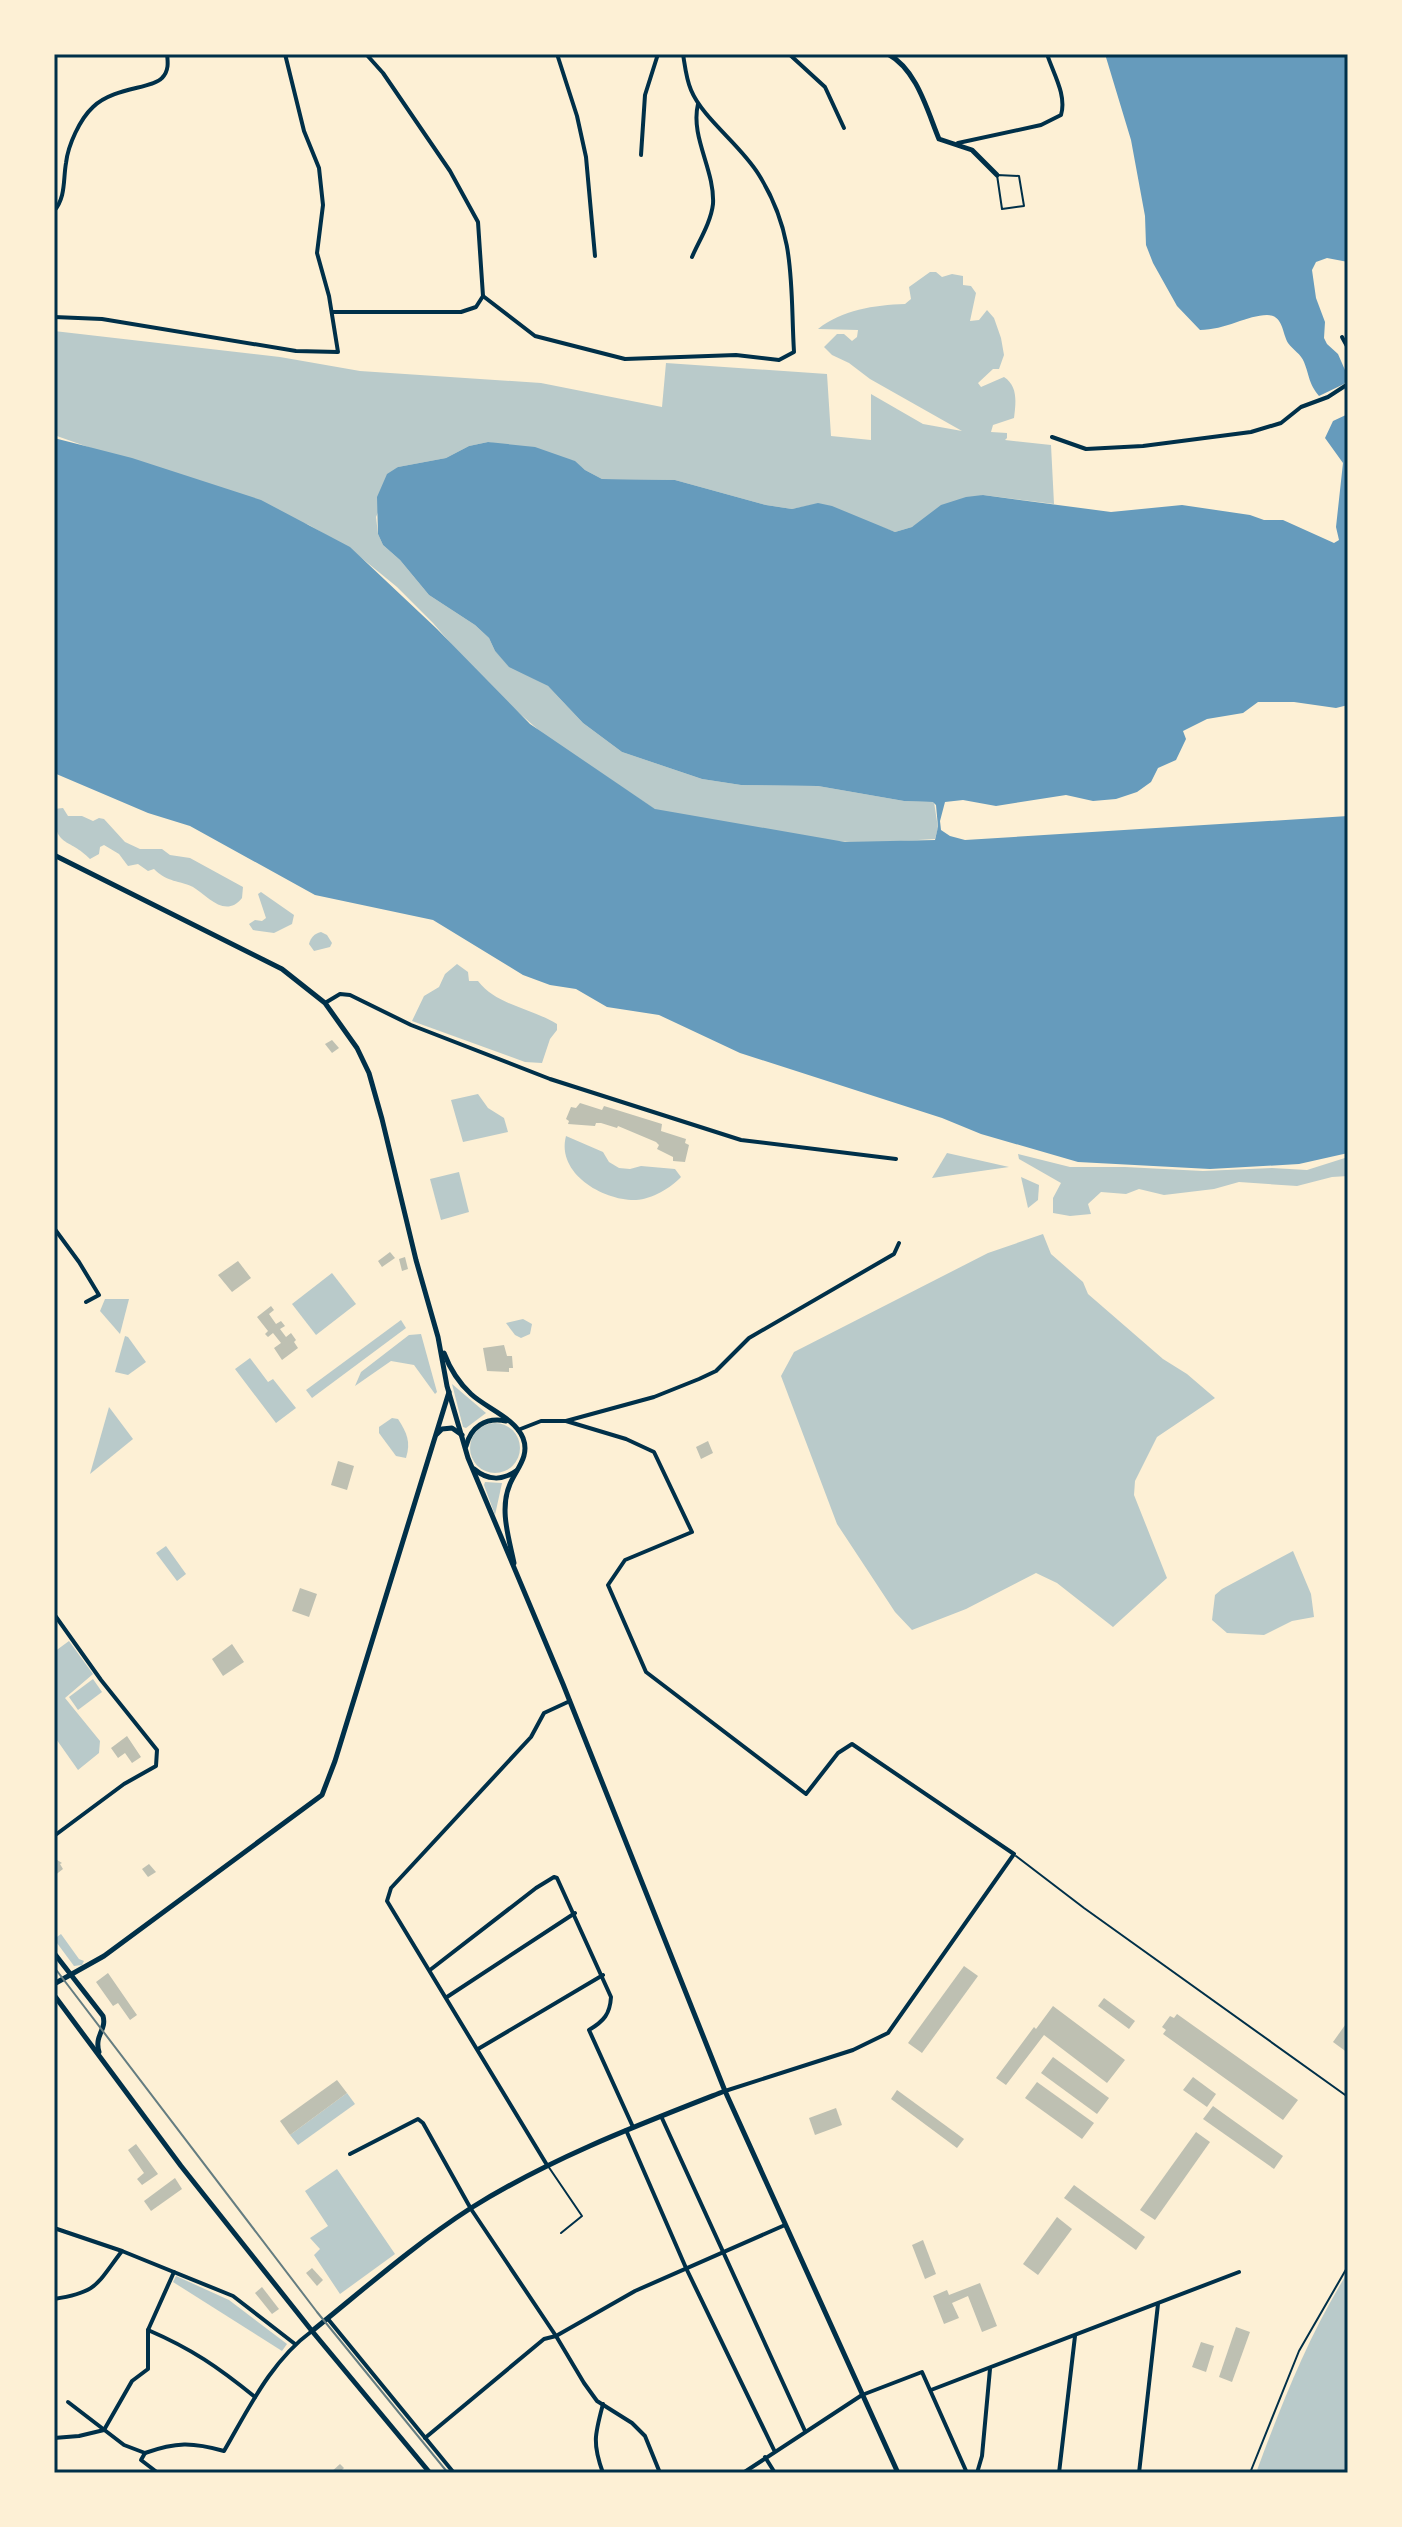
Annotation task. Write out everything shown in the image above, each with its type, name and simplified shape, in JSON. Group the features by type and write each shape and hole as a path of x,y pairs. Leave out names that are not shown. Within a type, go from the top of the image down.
{"main road":[{"path":"888,54 903,63 920,93 939,139 972,150 997,175"},
{"path":"54,855 272,963 325,1003 357,1048 369,1073 382,1119 438,1337 448,1389 472,1466 570,1701 725,2091 898,2473"},
{"path":"438,1337 457,1379 471,1394 518,1430 525,1445 521,1464 510,1484 505,1508 517,1575"},
{"path":"54,1984 104,1956 322,1795 436,1435 450,1380 457,1379"},
{"path":"466,1447 471,1433 481,1423 495,1419 509,1422"},
{"path":"436,1435 442,1429 452,1428 462,1436"},
{"path":"472,1466 483,1475 496,1479 510,1475 521,1464"},
{"path":"54,1953 103,2016 104,2024 96,2042 104,2063"},
{"path":"54,1995 181,2166 430,2473"},
{"path":"73,2021 85,2031 99,2033"},
{"path":"312,2331 395,2263 471,2209 547,2165 725,2091"}],"street":[{"path":"54,317 102,319 296,351 338,352 332,312 317,253 323,205 319,168 304,131 285,54"},
{"path":"332,312 461,312 476,307 483,296 478,222 450,171 383,73 366,54"},
{"path":"557,54 573,100 586,157 595,256"},
{"path":"641,155 645,95 658,54"},
{"path":"483,296 535,336 625,359 736,355 779,360 794,352 790,256 775,207 747,156 698,104 686,79 683,54"},
{"path":"789,54 825,87 844,128"},
{"path":"958,143 1041,125 1061,115 1063,107 1057,79 1047,54"},
{"path":"54,211 63,199 66,159 83,119 110,94 156,82 163,77 168,56"},
{"path":"692,257 713,208 711,178 695,115 698,104"},
{"path":"1342,337 1348,348"},
{"path":"1052,437 1086,449 1143,446 1251,432 1281,423 1301,407 1328,397 1348,384"},
{"path":"325,1003 340,994 350,995 411,1025 550,1079 741,1140 896,1159"},
{"path":"54,1228 99,1295 86,1302"},
{"path":"518,1430 541,1421 566,1421 654,1397 716,1371 749,1338 894,1254 899,1243"},
{"path":"566,1421 626,1439 654,1452 692,1532 625,1560 608,1585 646,1672 806,1794 838,1753 852,1744 1014,1854 888,2033 853,2050 725,2091"},
{"path":"54,1614 157,1750 156,1766 124,1784 54,1836"},
{"path":"547,2165 387,1901 391,1888 531,1737 544,1713 570,1701"},
{"path":"430,1970 536,1888 556,1877 611,1997 610,2011 589,2030 686,2268 774,2450"},
{"path":"447,1997 575,1913"},
{"path":"478,2049 603,1975"},
{"path":"661,2116 805,2431"},
{"path":"350,2154 418,2119 471,2209 584,2383 597,2401 632,2423 645,2436 660,2473"},
{"path":"425,2438 544,2339 556,2336 635,2291 785,2225"},
{"path":"54,2228 122,2251 233,2296 295,2344"},
{"path":"54,2299 85,2294 122,2251"},
{"path":"54,2438 104,2430 132,2381 148,2369 148,2330 174,2272"},
{"path":"931,2390 1239,2272"},
{"path":"1139,2473 1158,2303"},
{"path":"328,2319 454,2473"},
{"path":"148,2330 186,2346 255,2397"},
{"path":"68,2402 124,2445 145,2453 178,2444 196,2443 224,2451 268,2376 295,2344 312,2331"},
{"path":"1059,2473 1075,2336"},
{"path":"977,2473 982,2456 990,2367"},
{"path":"743,2473 862,2395 922,2372 967,2473"},
{"path":"603,2404 594,2438 594,2450 603,2473"},
{"path":"145,2453 141,2460 158,2473"},
{"path":"765,2457 775,2473"}],"lane":[{"path":"997,175 1019,176 1024,206 1002,209 997,175"},
{"path":"1014,1854 1084,1908 1348,2097"},
{"path":"547,2165 582,2216 561,2233"},
{"path":"1250,2473 1299,2351 1348,2266"}],"shaded area":[{"path":"930,272 942,277 952,274 963,276 963,285 971,286 976,293 970,321 979,320 987,310 994,318 1004,355 999,369 993,369 978,383 981,387 1004,377 1012,385 1015,400 1014,418 993,425 991,432 1007,433 1005,440 1051,445 1054,504 983,495 895,532 817,504 792,509 675,480 602,479 574,461 488,442 469,446 446,458 398,467 376,517 383,545 429,595 475,625 489,638 495,651 509,666 548,686 583,723 622,752 702,779 741,785 818,786 904,801 934,802 938,828 935,839 866,843 799,839 671,820 543,734 486,684 397,587 353,551 309,525 54,435 54,331 280,357 360,371 541,383 662,407 666,363 827,374 831,436 871,440 871,394 923,424 962,431 870,379 824,347 837,334 844,334 852,341 857,337 858,330 818,329 837,317 859,310 905,304 911,299 909,287"},
{"path":"63,808 68,816 82,816 93,821 104,819 125,842 140,849 162,849 170,855 190,858 243,887 242,898 229,906 217,904 193,887 169,879 154,869 148,871 138,864 128,866 119,854 104,845 100,847 99,854 90,859 60,837 54,809"},
{"path":"261,892 294,915 292,924 274,933 253,930 249,924 266,918 258,894"},
{"path":"321,932 332,943 330,947 314,951 309,944 313,936"},
{"path":"457,964 468,972 469,981 478,981 494,996 557,1024 542,1063 525,1062 412,1021 424,996 439,987 445,974"},
{"path":"478,1094 488,1108 504,1118 508,1132 463,1142 451,1100"},
{"path":"566,1136 603,1152 609,1162 619,1168 675,1169 681,1177 667,1189 648,1198 636,1200 610,1196 585,1183 575,1173 565,1150"},
{"path":"947,1153 1009,1167 932,1178"},
{"path":"1018,1154 1070,1167 1203,1171 1307,1170 1348,1157 1348,1176 1297,1186 1239,1182 1214,1189 1164,1195 1139,1189 1126,1194 1101,1192 1088,1204 1091,1214 1070,1216 1053,1213 1053,1198 1061,1183 1019,1159"},
{"path":"459,1172 469,1212 441,1220 430,1179"},
{"path":"1021,1177 1039,1185 1038,1200 1028,1208"},
{"path":"1043,1234 1051,1254 1083,1282 1088,1294 1163,1359 1187,1374 1215,1398 1157,1437 1135,1481 1134,1495 1167,1578 1113,1627 1057,1583 1036,1573 966,1609 912,1630 895,1612 837,1524 781,1376 794,1352 988,1253"},
{"path":"332,1273 356,1304 316,1335 292,1304"},
{"path":"105,1299 129,1299 120,1334 100,1311"},
{"path":"523,1319 532,1324 530,1334 521,1338 506,1323"},
{"path":"401,1320 406,1328 312,1398 306,1390"},
{"path":"421,1334 437,1392 435,1394 414,1365 391,1361 355,1386 361,1372 409,1335"},
{"path":"125,1336 146,1362 128,1375 115,1372"},
{"path":"250,1358 268,1382 273,1379 296,1408 276,1423 235,1369"},
{"path":"452,1384 486,1413 466,1428 463,1427"},
{"path":"109,1407 133,1439 90,1474"},
{"path":"392,1418 398,1419 406,1433 406,1458 396,1456 379,1433 379,1427"},
{"path":"495,1423 513,1430 520,1448 513,1466 495,1473 477,1466 470,1448 477,1430"},
{"path":"485,1482 502,1483 495,1515 484,1485"},
{"path":"166,1546 186,1574 177,1581 156,1553"},
{"path":"1293,1551 1311,1594 1314,1617 1292,1621 1264,1635 1227,1633 1212,1620 1215,1595 1222,1589"},
{"path":"69,1641 93,1674 65,1698 100,1741 99,1753 78,1770 54,1736 54,1652"},
{"path":"93,1679 102,1692 78,1710 69,1697"},
{"path":"61,1934 79,1959 84,1961 82,1965 74,1966 54,1939"},
{"path":"347,2093 355,2104 298,2145 290,2135"},
{"path":"337,2169 395,2254 340,2294 314,2255 320,2249 310,2238 328,2226 305,2191"},
{"path":"1348,2272 1348,2473 1256,2473 1308,2345"},
{"path":"176,2276 229,2300 287,2344 282,2351 173,2282"}],"water":[{"path":"1105,54 1348,54 1348,262 1327,258 1316,262 1312,270 1316,298 1325,322 1324,338 1338,354 1348,377 1344,384 1319,396 1303,359 1288,343 1279,321 1272,316 1200,330 1177,306 1146,245 1145,216 1131,140"},
{"path":"1348,414 1348,705 1336,708 1294,702 1258,702 1243,713 1207,719 1183,731 1186,739 1176,760 1158,768 1151,782 1137,792 1116,799 1093,801 1066,795 996,806 963,800 945,802 940,821 941,830 965,840 1348,816 1348,1153 1299,1164 1210,1169 1078,1162 981,1134 942,1118 740,1053 659,1015 607,1007 576,989 550,985 523,975 433,920 315,895 190,826 148,813 54,773 54,438 132,458 261,500 350,547 437,629 530,724 655,809 845,842 935,840 938,827 936,805 933,802 904,801 818,786 741,785 702,779 622,752 583,723 548,686 509,667 495,651 489,638 475,625 429,595 383,545 378,534 377,497 387,474 398,467 446,458 469,446 488,442 535,447 575,461 602,479 675,480 792,509 818,503 832,506 895,532 912,527 941,505 983,495 1111,512 1182,505 1264,520 1283,520 1334,543 1339,540 1336,527 1343,463 1325,438 1333,421"}],"building":[{"path":"332,1040 339,1048 332,1053 325,1044"},
{"path":"580,1103 602,1110 604,1106 662,1124 661,1131 686,1139 685,1143 689,1145 685,1162 673,1161 673,1157 657,1149 659,1145 656,1142 618,1126 568,1124 566,1119 571,1107 576,1108"},
{"path":"390,1252 395,1258 382,1267 378,1261"},
{"path":"405,1257 408,1269 402,1271 399,1259"},
{"path":"238,1261 251,1278 232,1292 218,1275"},
{"path":"271,1306 274,1310 269,1314 276,1324 281,1321 285,1326 280,1329 286,1337 291,1333 298,1348 282,1360 274,1348 281,1343 273,1333 268,1337 265,1334 268,1331 257,1317"},
{"path":"504,1345 507,1356 512,1356 513,1368 509,1368 509,1372 487,1371 483,1348"},
{"path":"708,1441 713,1453 701,1459 696,1447"},
{"path":"338,1461 354,1466 347,1490 331,1485"},
{"path":"300,1588 317,1594 309,1617 292,1611"},
{"path":"232,1644 244,1662 223,1676 212,1659"},
{"path":"127,1736 141,1757 132,1763 125,1753 118,1758 111,1748"},
{"path":"54,1858 62,1863 63,1869 54,1876"},
{"path":"149,1864 156,1872 148,1877 142,1869"},
{"path":"964,1966 978,1976 922,2053 908,2043"},
{"path":"108,1973 137,2015 130,2020 118,2003 113,2006 96,1982"},
{"path":"1104,1998 1135,2021 1129,2029 1098,2006"},
{"path":"1053,2006 1125,2060 1107,2083 1044,2035 1006,2085 996,2078"},
{"path":"1177,2014 1298,2100 1283,2120 1163,2034 1166,2030 1162,2027 1170,2016 1174,2018"},
{"path":"1348,2021 1348,2053 1333,2042"},
{"path":"1053,2057 1109,2098 1097,2114 1041,2073"},
{"path":"1193,2077 1216,2094 1207,2107 1183,2090"},
{"path":"337,2080 347,2093 290,2135 280,2121"},
{"path":"1037,2082 1094,2123 1082,2139 1025,2098"},
{"path":"897,2090 964,2139 957,2148 891,2099"},
{"path":"1213,2106 1283,2156 1274,2169 1203,2119"},
{"path":"836,2108 842,2125 815,2135 809,2118"},
{"path":"1196,2132 1210,2142 1155,2220 1140,2210"},
{"path":"136,2144 158,2174 142,2185 137,2179 144,2173 128,2150"},
{"path":"175,2178 182,2189 151,2211 144,2201"},
{"path":"1074,2185 1145,2237 1136,2250 1064,2198"},
{"path":"1057,2217 1072,2229 1038,2275 1023,2264"},
{"path":"923,2240 936,2274 925,2279 912,2245"},
{"path":"312,2268 323,2280 317,2286 306,2273"},
{"path":"980,2283 997,2326 982,2332 968,2296 952,2303 959,2318 944,2324 933,2296 947,2290 949,2295"},
{"path":"262,2287 279,2309 272,2314 255,2293"},
{"path":"1236,2327 1250,2332 1232,2382 1219,2377"},
{"path":"1201,2342 1214,2346 1206,2372 1192,2367"},
{"path":"340,2464 344,2468 339,2473 330,2473"}],"tram line":[{"path":"54,1967 317,2312 448,2473"}]}
